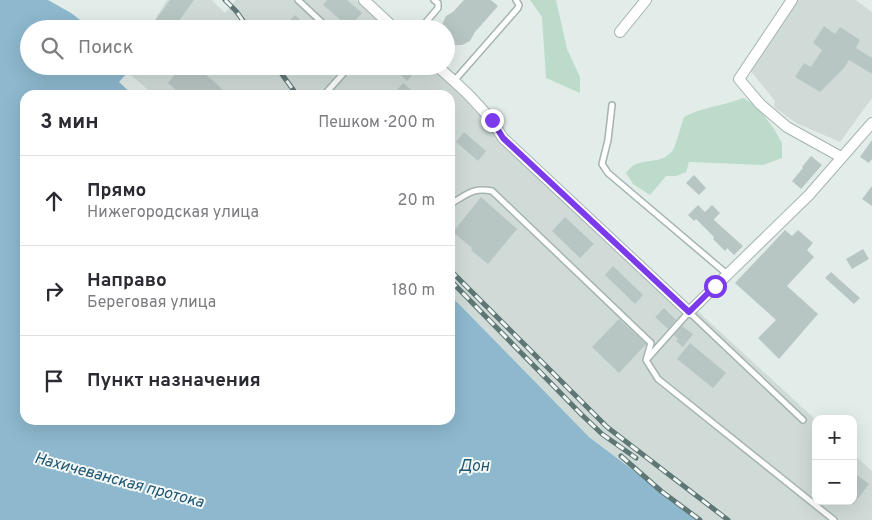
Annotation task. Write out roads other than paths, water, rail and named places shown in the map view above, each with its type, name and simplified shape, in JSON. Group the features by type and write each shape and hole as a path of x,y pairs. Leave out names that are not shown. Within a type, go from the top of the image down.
{"street":[{"path":"364,0 386,20"},
{"path":"620,32 646,0"},
{"path":"792,0 739,79 760,104 787,128 842,157"},
{"path":"447,75 492,120 503,138 689,312 809,195 872,123"}],"lane":[{"path":"298,0 319,20"},
{"path":"428,20 438,8 438,3 434,0"},
{"path":"454,81 518,8 519,5 516,0"},
{"path":"328,90 342,75"},
{"path":"612,105 608,140 602,164 608,173 727,274"},
{"path":"455,201 481,188 492,191 651,343 646,360 658,380 834,520"},
{"path":"646,360 689,312 804,420"}],"water":[{"name":"Дон","path":"0,0 48,0 80,20 20,20 20,75 131,75 148,90 20,90 20,425 455,425 455,300 589,437 699,520 0,520"}],"railway":[{"path":"225,0 242,20"},
{"path":"283,75 293,90"},
{"path":"455,275 607,427 728,520"},
{"path":"455,285 582,415 602,434 636,458"},
{"path":"621,456 661,491 700,520"}],"water label":[{"name":"Нахичеванская протока","path":"119,481"}]}
